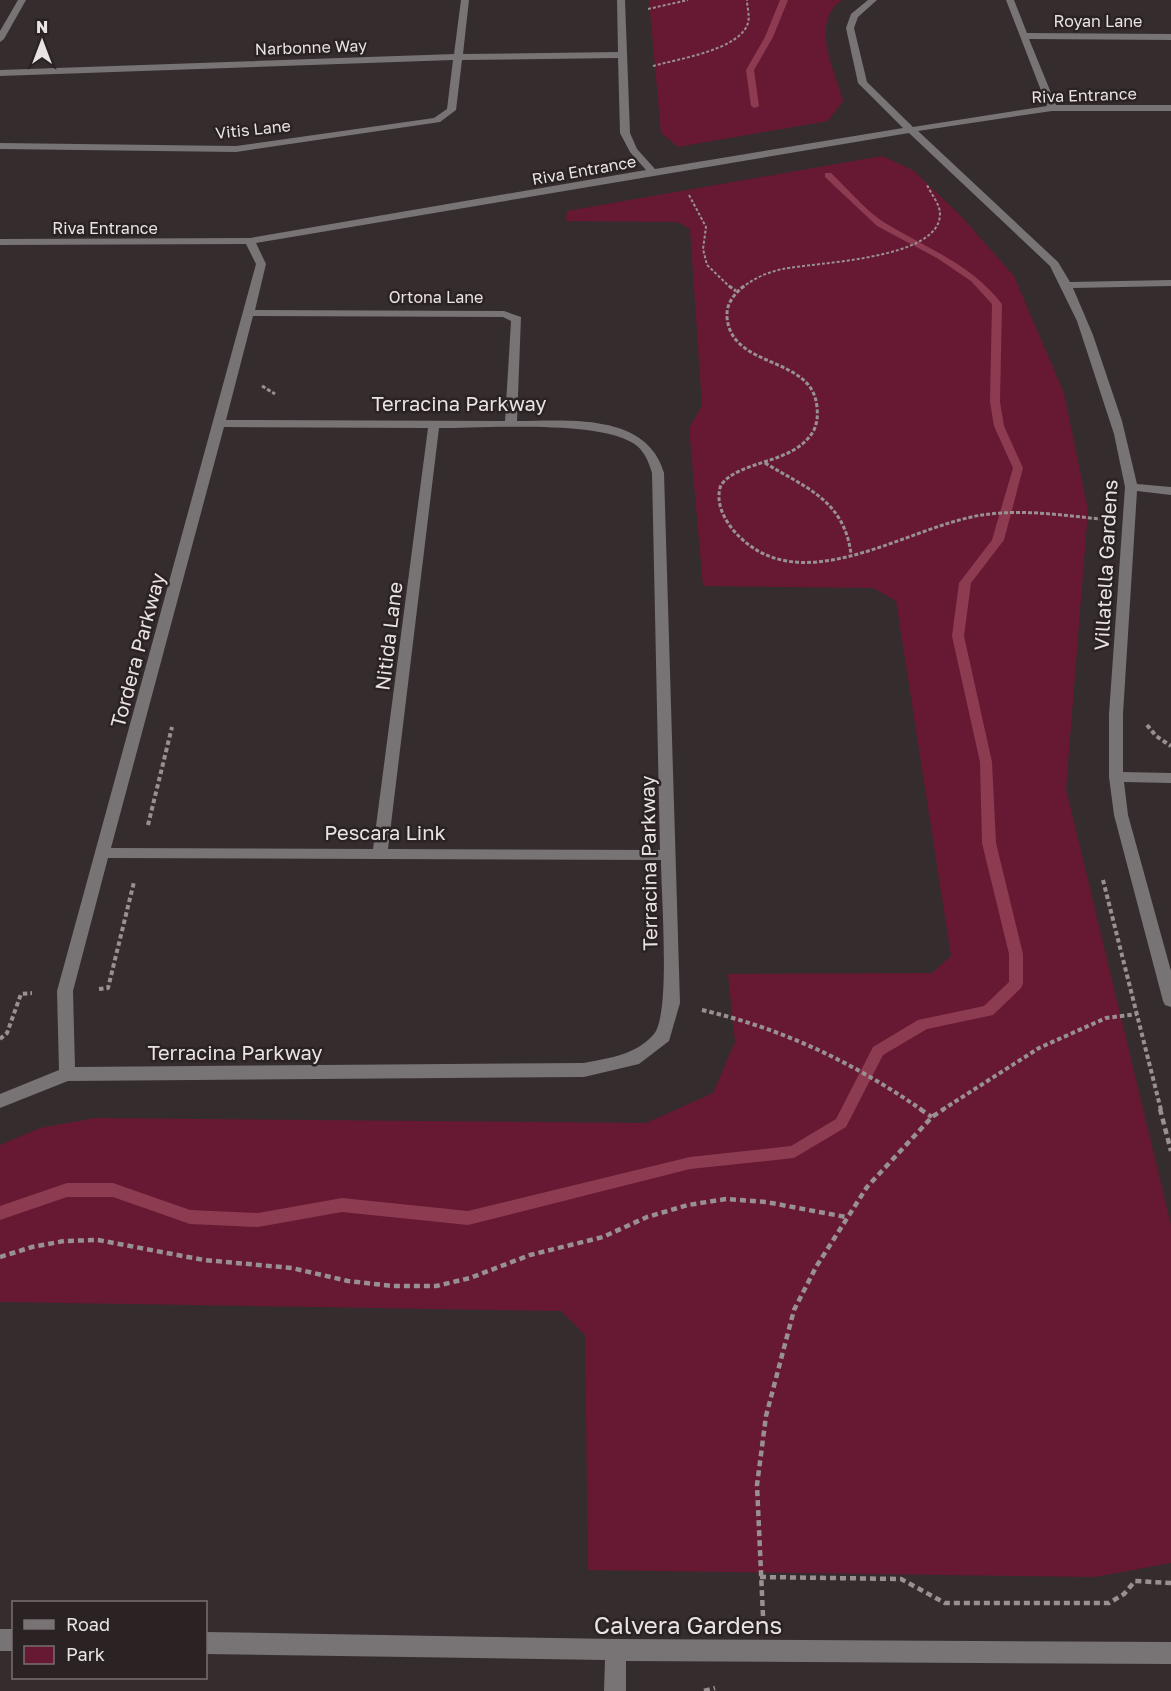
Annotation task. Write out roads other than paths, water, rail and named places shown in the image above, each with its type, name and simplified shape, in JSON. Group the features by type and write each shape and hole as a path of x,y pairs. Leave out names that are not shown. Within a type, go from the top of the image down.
{"street":[{"path":"0,39 21,0"},
{"name":"Vitis Lane","path":"0,147 236,149 437,120 451,110 465,0"},
{"path":"621,0 624,133 633,150 654,173"},
{"name":"Villatella Gardens","path":"873,0 854,15 850,28 863,82 1054,264 1068,285 1080,311 1126,451 1131,487 1116,714 1116,777 1121,815 1171,1001"},
{"path":"1010,0 1052,108"},
{"name":"Royan Lane","path":"1024,36 1171,37"},
{"name":"Narbonne Way","path":"0,73 457,57 623,55"},
{"name":"Riva Entrance","path":"0,242 250,241 911,129 1052,108 1171,108"},
{"name":"Tordera Parkway","path":"67,1074 65,991 249,313 261,264 250,241"},
{"path":"1068,285 1171,283"},
{"name":"Ortona Lane","path":"249,313 504,314 517,319 511,425"},
{"name":"Terracina Parkway","path":"0,1101 67,1074 584,1070 633,1059 663,1036 672,1003 669,855 657,462 649,449 636,439 618,431 578,425 219,423"},
{"name":"Nitida Lane","path":"380,853 434,424"},
{"path":"1131,487 1171,491"},
{"path":"1116,777 1171,778"},
{"name":"Pescara Link","path":"102,853 669,855"},
{"name":"Calvera Gardens","path":"207,1643 616,1650 765,1649 1171,1653"},
{"path":"615,1691 616,1650"}],"waterway":[{"path":"755,106 750,70 769,37 784,0"},
{"path":"0,1213 67,1190 113,1190 190,1217 258,1220 342,1205 468,1218 690,1163 794,1152 841,1123 878,1051 923,1024 988,1011 1016,984 1016,954 989,843 986,762 958,636 965,583 998,540 1018,468 999,426 995,402 997,304 974,279 940,256 880,224 828,175"}]}
